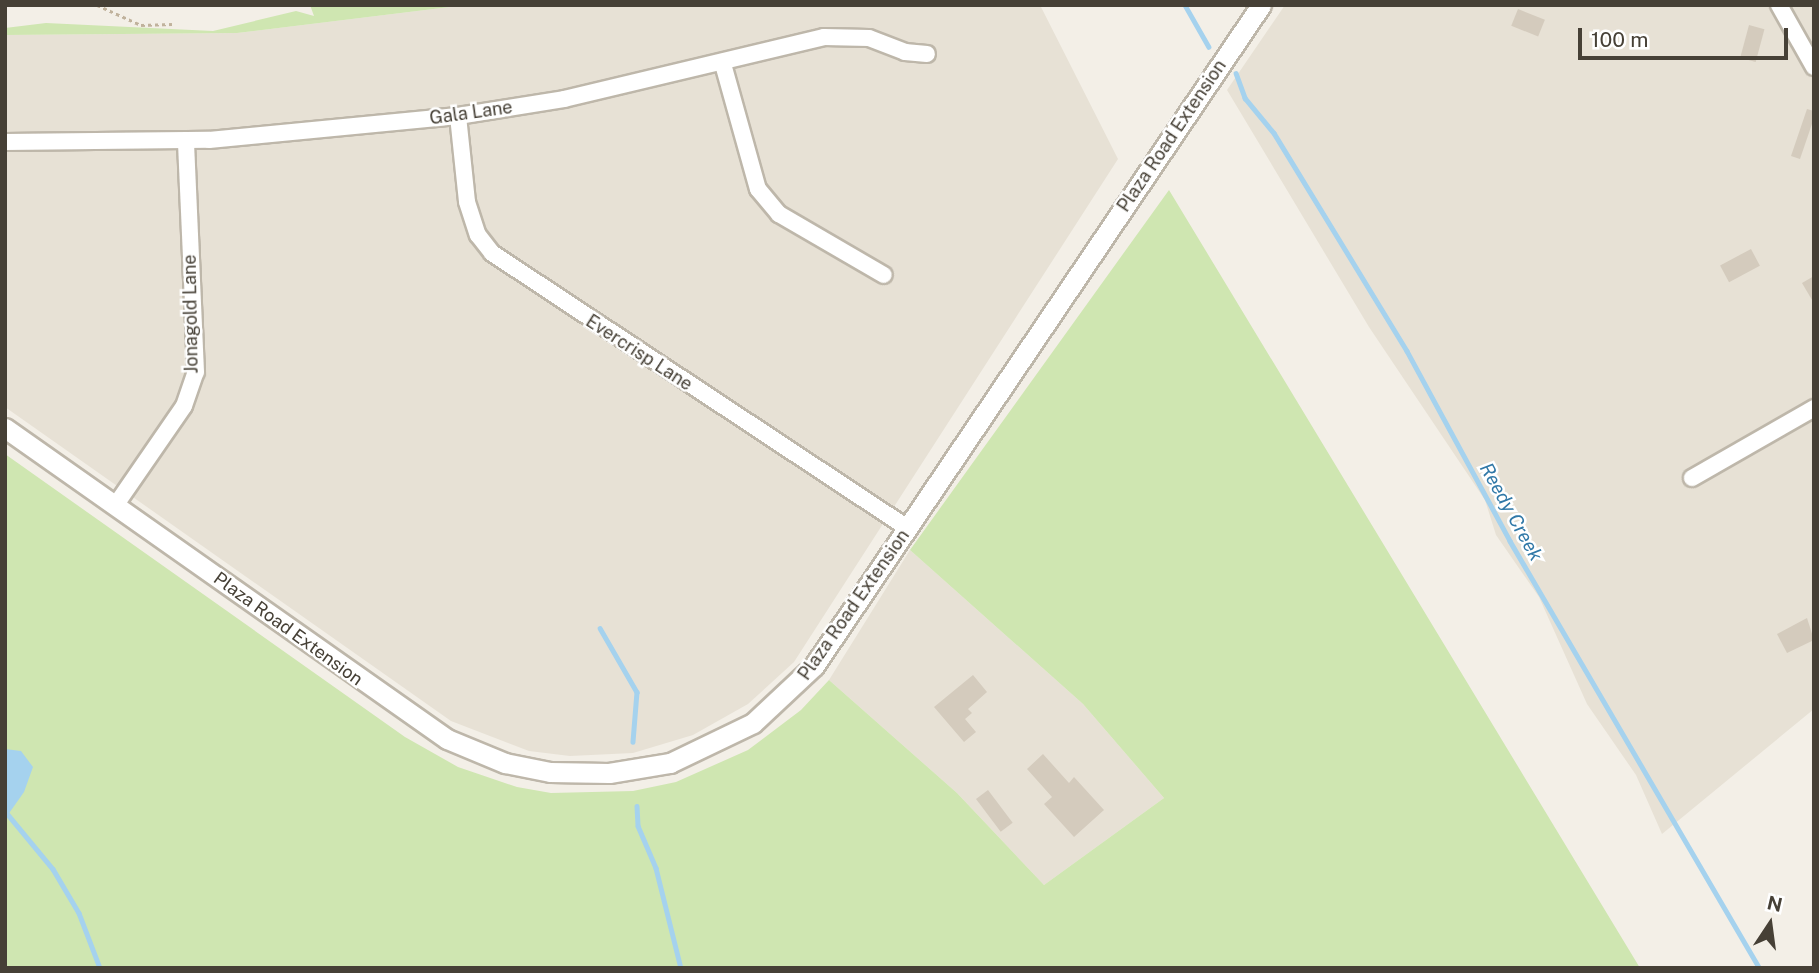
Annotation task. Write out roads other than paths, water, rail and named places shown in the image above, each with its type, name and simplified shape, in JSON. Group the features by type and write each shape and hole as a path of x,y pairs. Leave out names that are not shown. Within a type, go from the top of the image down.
{"street":[{"name":"Plaza Road Extension","path":"5,428 447,739 505,763 569,774 609,773 670,763 752,723 814,666 1261,5"},
{"path":"1779,5 1814,67"},
{"name":"Gala Lane","path":"5,142 186,141 458,116 564,99 848,35 927,54"},
{"path":"723,64 758,189 779,214 884,275"},
{"name":"Evercrisp Lane","path":"458,116 467,202 478,235 492,253 908,528"},
{"name":"Jonagold Lane","path":"115,506 184,406 195,372 186,141"},
{"path":"1692,478 1814,408"}],"water":[{"path":"5,749 21,751 33,767 24,792 5,819"}],"waterway":[{"name":"Reedy Creek","path":"1185,5 1209,47"},
{"name":"Reedy Creek","path":"1236,73 1245,98 1274,133 1407,351 1510,541 1760,968"},
{"path":"600,628 637,692 633,742"},
{"path":"637,806 638,826 656,868 681,968"},
{"path":"5,811 53,869 79,913 100,968"}]}
